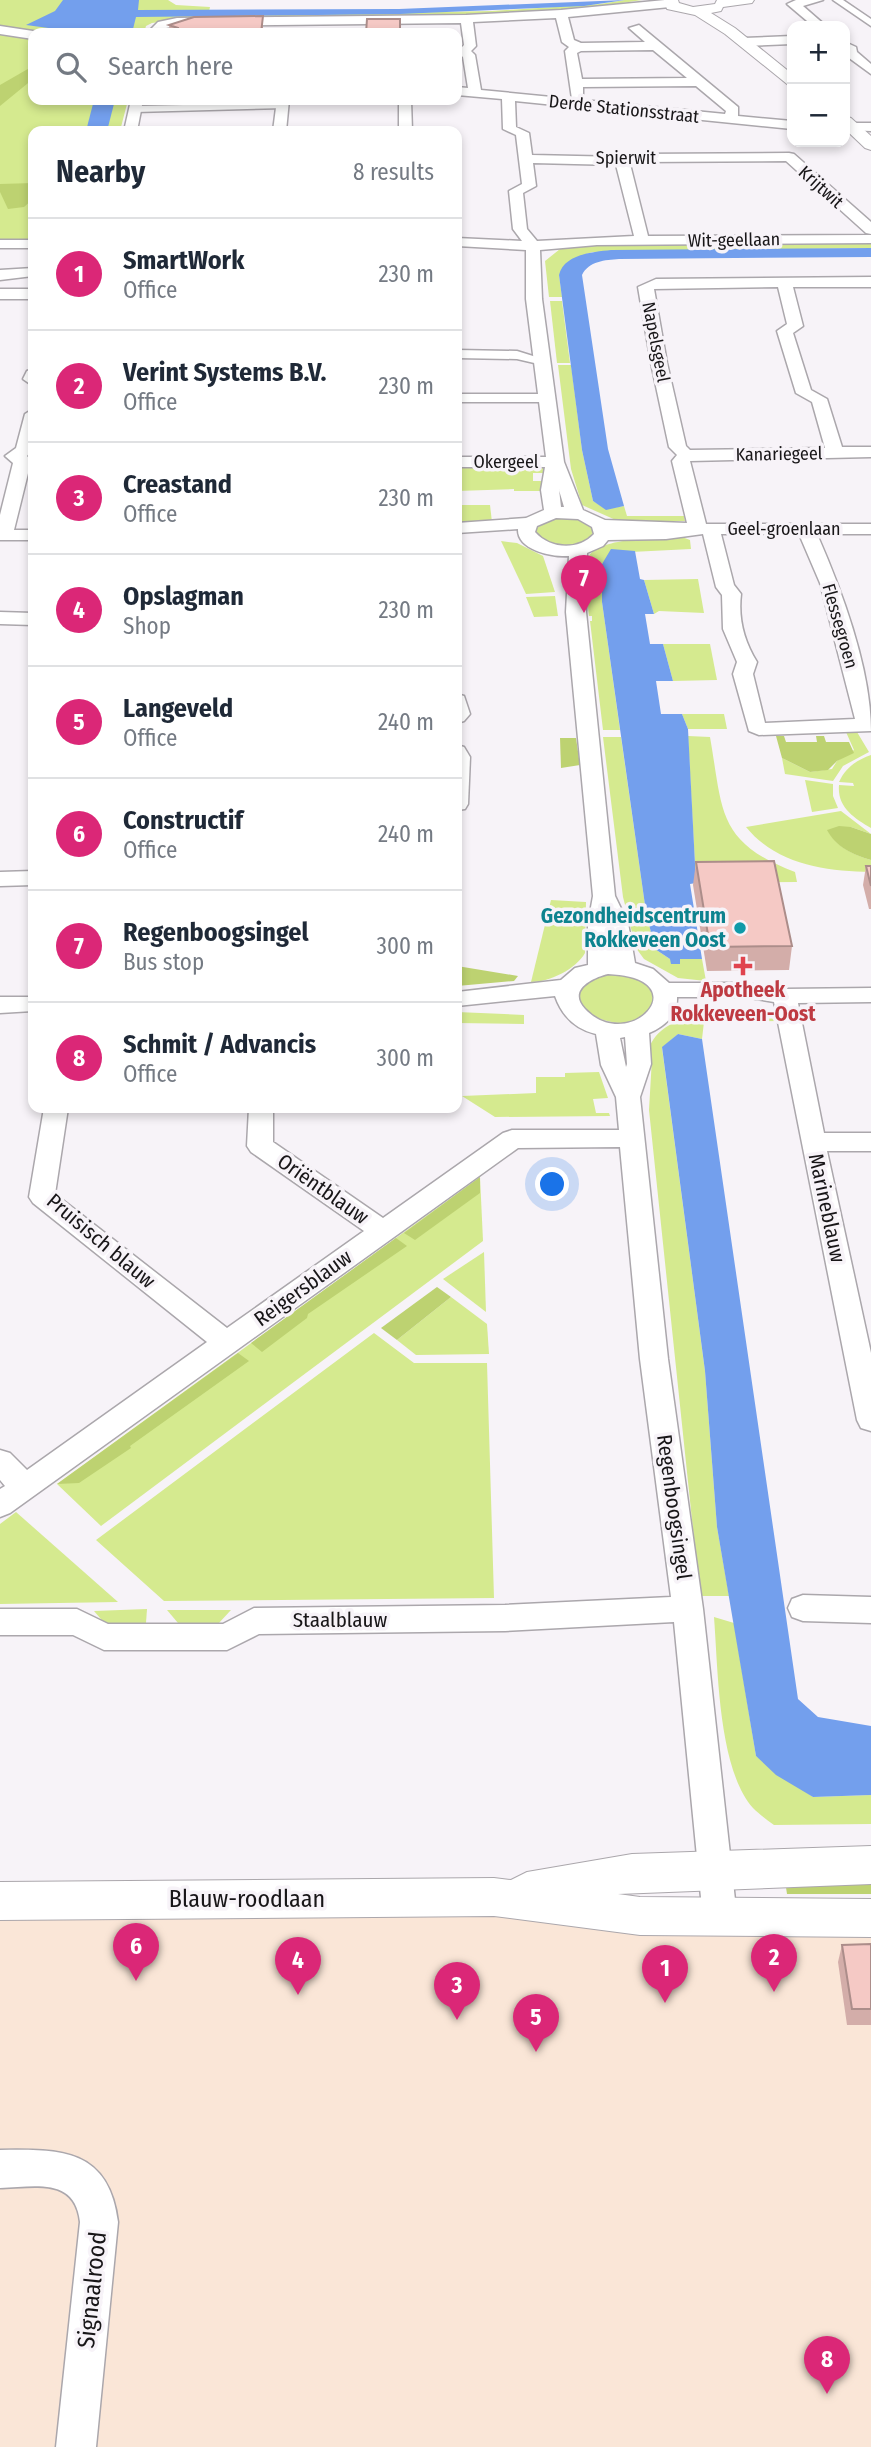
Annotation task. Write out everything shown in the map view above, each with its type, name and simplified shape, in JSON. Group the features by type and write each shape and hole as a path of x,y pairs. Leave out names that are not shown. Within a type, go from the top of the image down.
{"street":[{"path":"163,28 219,16 466,19 672,4 712,6 747,0"},
{"path":"814,21 793,4 817,0"},
{"path":"836,0 871,23"},
{"path":"712,6 730,32 787,77"},
{"path":"561,14 568,42 579,47 656,46"},
{"path":"466,19 470,46 462,51 469,55 475,93"},
{"path":"635,28 733,110 723,135"},
{"path":"0,30 28,34"},
{"path":"744,42 787,40"},
{"path":"579,47 571,51 579,104"},
{"path":"850,48 871,49"},
{"path":"850,53 871,70"},
{"path":"575,83 701,82"},
{"name":"Derde Stationsstraat","path":"462,92 579,104 723,135 787,126"},
{"path":"511,96 508,99 510,129 522,133 527,159 529,186 516,191 520,229 528,241 548,398 555,462 550,490 553,513"},
{"path":"131,126 136,105"},
{"path":"281,126 283,105"},
{"path":"405,105 406,126"},
{"path":"850,124 871,127"},
{"path":"850,126 871,145"},
{"name":"Spierwit","path":"527,159 622,161 723,135"},
{"name":"Krijtwit","path":"723,135 789,157 871,230"},
{"path":"622,161 642,241"},
{"name":"Wit-geellaan","path":"462,242 496,246 528,241 871,239"},
{"path":"0,244 28,244"},
{"path":"0,275 28,272"},
{"name":"Napelsgeel","path":"869,725 755,727 743,674 747,662 738,649 729,607 732,594 725,587 681,461 686,454 678,447 659,363 646,286 871,282"},
{"path":"784,283 795,326 785,331 804,393 819,399 835,453"},
{"path":"0,294 28,294"},
{"path":"462,354 517,355 543,361"},
{"path":"462,398 548,398"},
{"path":"28,435 24,451 14,456 22,461 2,535 28,535"},
{"name":"Kanariegeel","path":"686,454 871,452"},
{"name":"Okergeel","path":"462,462 555,462"},
{"path":"555,462 575,513"},
{"path":"462,534 529,530 553,513 575,513 590,518 602,530 597,542 578,550 555,550 538,545 529,530"},
{"path":"462,528 529,530"},
{"name":"Geel-groenlaan","path":"602,530 666,534 705,529 871,529"},
{"name":"Flessegroen","path":"806,529 829,583 869,725"},
{"path":"555,550 562,584 576,612"},
{"path":"578,550 576,612 604,897 599,924 600,968"},
{"path":"0,618 28,618"},
{"path":"0,879 28,878"},
{"path":"604,897 617,923 624,968"},
{"path":"463,999 533,1007 569,998 581,975 600,968 624,968 648,976 664,998"},
{"path":"664,998 749,1003 785,996 871,995"},
{"name":"Marineblauw","path":"785,996 871,1420"},
{"path":"569,998 578,1018 607,1030 637,1028 656,1020 664,998"},
{"path":"0,1005 28,1004"},
{"name":"Regenboogsingel","path":"628,1097 639,1064 637,1028"},
{"name":"Regenboogsingel","path":"607,1030 613,1065 628,1097 654,1359 688,1609 720,1918"},
{"name":"Pruisisch blauw","path":"55,1113 42,1197 227,1343"},
{"name":"Oriëntblauw","path":"261,1113 260,1146 382,1231"},
{"name":"Reigersblauw","path":"24,1487 512,1139 633,1138"},
{"path":"813,1142 871,1142"},
{"path":"0,1461 24,1487 0,1504"},
{"path":"803,1608 871,1610"},
{"name":"Staalblauw","path":"0,1622 76,1622 104,1637 227,1637 254,1621 505,1618 688,1609"},
{"name":"Blauw-roodlaan","path":"494,1897 632,1872 871,1866"},
{"name":"Blauw-roodlaan","path":"0,1901 494,1897 640,1916 871,1918"},
{"name":"Signaalrood","path":"0,2169 50,2169 79,2177 93,2194 99,2222 76,2447"}],"shaded area":[{"path":"871,1913 871,2447 0,2447 0,1917"}],"green space":[{"path":"0,0 168,0 176,5 210,7 208,16 152,23 145,28 28,28 28,105 127,105 121,126 28,126 28,239 0,239"},
{"path":"642,0 491,15 237,19 228,16 492,11"},
{"path":"28,69 28,83 0,106 0,85"},
{"path":"28,183 28,203 24,207 8,209 0,192 0,184"},
{"path":"871,243 871,248 593,252 586,254 559,275 562,297 549,297 545,261 560,249 597,245"},
{"path":"550,301 562,301 570,363 557,363"},
{"path":"558,365 571,365 582,450 593,501 606,509 624,506 627,516 684,516 685,521 618,521 582,505 571,469"},
{"path":"462,467 544,467 543,473 533,473 533,481 542,481 542,491 462,491"},
{"path":"462,505 490,505 492,522 462,524"},
{"path":"553,518 575,518 591,526 593,533 573,545 548,541 535,532 535,529"},
{"path":"682,537 690,540 691,549 611,553 602,564 602,602 620,730 603,730 590,621 592,616 589,616 588,604 589,556 605,545 618,542"},
{"path":"501,541 517,543 543,556 555,592 526,594"},
{"path":"698,579 704,613 659,611 654,614 644,580"},
{"path":"555,596 558,616 534,617 526,597"},
{"path":"663,644 710,644 717,680 673,681"},
{"path":"682,714 724,714 727,729 688,729"},
{"path":"846,732 857,732 869,752 843,766 833,781 785,774 782,758 810,772 832,769 837,761 854,750"},
{"path":"688,736 710,737 722,804 737,835 750,849 795,872 797,882 696,883"},
{"path":"776,736 784,736 786,742 817,742 816,736 824,736 826,742 849,742 854,753 837,761 828,770 810,772 782,758"},
{"path":"603,737 621,737 646,912 655,949 670,959 702,959 706,981 678,978 644,959 636,948 623,897"},
{"path":"560,738 576,738 580,765 561,768"},
{"path":"871,755 871,828 853,816 841,800 839,785 854,786 853,783 839,782 852,765"},
{"path":"805,780 833,784 833,796 838,808 812,812"},
{"path":"841,811 871,834 851,827 828,830 846,850 871,860 871,872 836,870 787,858 758,840 746,827"},
{"path":"839,826 871,834 871,860 852,853 835,841 827,830"},
{"path":"551,900 586,902 585,953 562,973 546,980 531,982"},
{"path":"462,967 518,976 514,981 462,986"},
{"path":"606,973 643,981 657,1001 642,1018 632,1022 606,1021 594,1016 578,1001 578,991 585,982"},
{"path":"775,1009 777,1021 704,1022 702,1039 678,1034 662,1048 705,1371 717,1527 729,1596 700,1596 649,1110 652,1058 649,1048 658,1034 686,1018 704,1014"},
{"path":"462,1012 524,1015 524,1024 462,1023"},
{"path":"599,1072 608,1098 593,1099 596,1113 609,1113 610,1116 495,1117 462,1096 536,1093 536,1077 565,1077 565,1073"},
{"path":"480,1177 483,1241 101,1526 57,1484"},
{"path":"480,1177 480,1193 415,1240 404,1233"},
{"path":"396,1238 407,1246 308,1314 307,1318 262,1352 251,1343"},
{"path":"484,1252 486,1312 443,1279"},
{"path":"437,1287 451,1297 397,1340 381,1328"},
{"path":"451,1297 487,1324 489,1354 416,1355 397,1340"},
{"path":"374,1333 414,1363 487,1363 494,1598 164,1601 96,1540"},
{"path":"238,1353 249,1361 130,1446 131,1448 79,1483 57,1484"},
{"path":"16,1512 118,1602 0,1604 0,1524"},
{"path":"147,1609 146,1623 106,1625 94,1611"},
{"path":"167,1610 231,1610 218,1624 178,1623"},
{"path":"714,1617 734,1623 756,1756 813,1797 871,1795 871,1824 774,1825 753,1808 741,1791 726,1744"},
{"path":"784,1874 871,1874 871,1894 787,1894"}],"water":[{"path":"63,0 139,0 138,10 399,9 625,0 584,6 400,14 136,17 133,28 48,28 26,25 55,11"},
{"path":"93,105 114,105 108,126 87,126"},
{"path":"871,248 871,257 619,259 593,264 585,270 582,275 608,449 624,506 606,510 593,501 582,450 559,275 567,263 580,255 611,250"},
{"path":"611,549 635,551 640,579 644,580 654,614 645,614 650,644 663,644 673,681 656,681 661,714 682,714 688,729 696,883 690,884 702,959 680,959 680,964 671,964 670,959 655,949 646,912 602,602 602,564"},
{"path":"678,1034 702,1039 798,1699 818,1717 871,1726 871,1795 813,1797 776,1775 756,1756 717,1527 705,1371 662,1047"}],"building":[{"path":"263,16 262,28 178,28 169,25 194,17"},
{"path":"367,19 400,19 400,28 366,28"},
{"name":"Gezondheidscentrum Rokkeveen Oost","path":"774,861 792,946 710,947 696,862"},
{"path":"866,866 871,866 871,886"},
{"path":"871,1944 871,2009 852,2009 842,1945"}],"place":[{"name":"Regenboogsingel","path":"584,613"},
{"name":"Gezondheidscentrum Rokkeveen Oost","path":"740,928"},
{"name":"Apotheek Rokkeveen-Oost","path":"743,966"},
{"name":"Constructif","path":"136,1981"},
{"name":"Verint Systems B.V.","path":"774,1992"},
{"name":"Opslagman","path":"298,1995"},
{"name":"SmartWork","path":"665,2003"},
{"name":"Creastand","path":"457,2020"},
{"name":"Langeveld","path":"536,2052"},
{"name":"Schmit / Advancis","path":"827,2394"}]}
